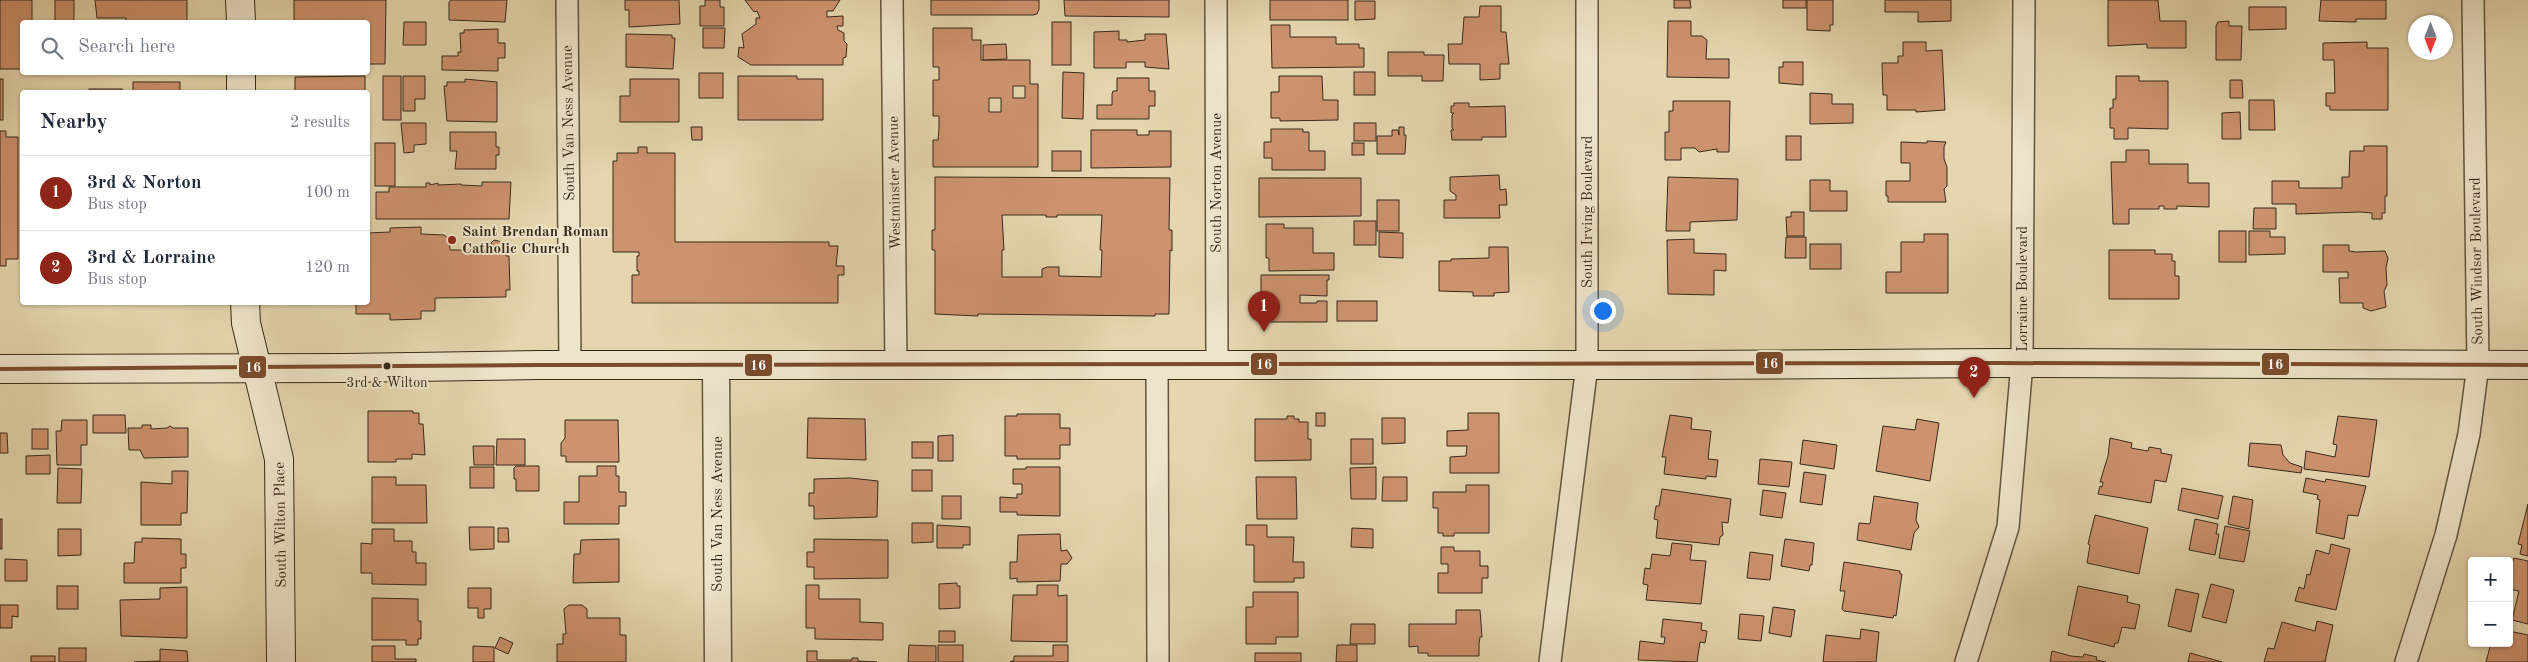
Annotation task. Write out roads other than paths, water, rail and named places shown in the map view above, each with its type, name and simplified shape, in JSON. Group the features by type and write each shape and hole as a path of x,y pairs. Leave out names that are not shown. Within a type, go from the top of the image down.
{"main road":[{"path":"240,0 241,20"},
{"path":"241,75 241,90"},
{"name":"South Wilton Place","path":"245,305 246,323 279,459 281,662"},
{"path":"0,369 570,366 1587,366 2022,363 2528,365"}],"street":[{"name":"South Van Ness Avenue","path":"566,0 570,366"},
{"name":"Westminster Avenue","path":"892,0 896,366"},
{"name":"South Norton Avenue","path":"1216,0 1217,366"},
{"name":"South Irving Boulevard","path":"1550,662 1587,366 1587,0"},
{"name":"Lorraine Boulevard","path":"1966,662 2008,527 2022,363 2024,0"},
{"name":"South Windsor Boulevard","path":"2406,662 2446,535 2469,434 2478,366 2473,0"},
{"name":"South Van Ness Avenue","path":"716,366 718,662"},
{"path":"1157,366 1158,662"}],"place":[{"name":"Saint Brendan Roman Catholic Church","path":"452,240"},
{"name":"3rd & Norton","path":"1264,332"},
{"name":"3rd & Wilton","path":"387,366"},
{"name":"3rd & Lorraine","path":"1974,398"}]}
